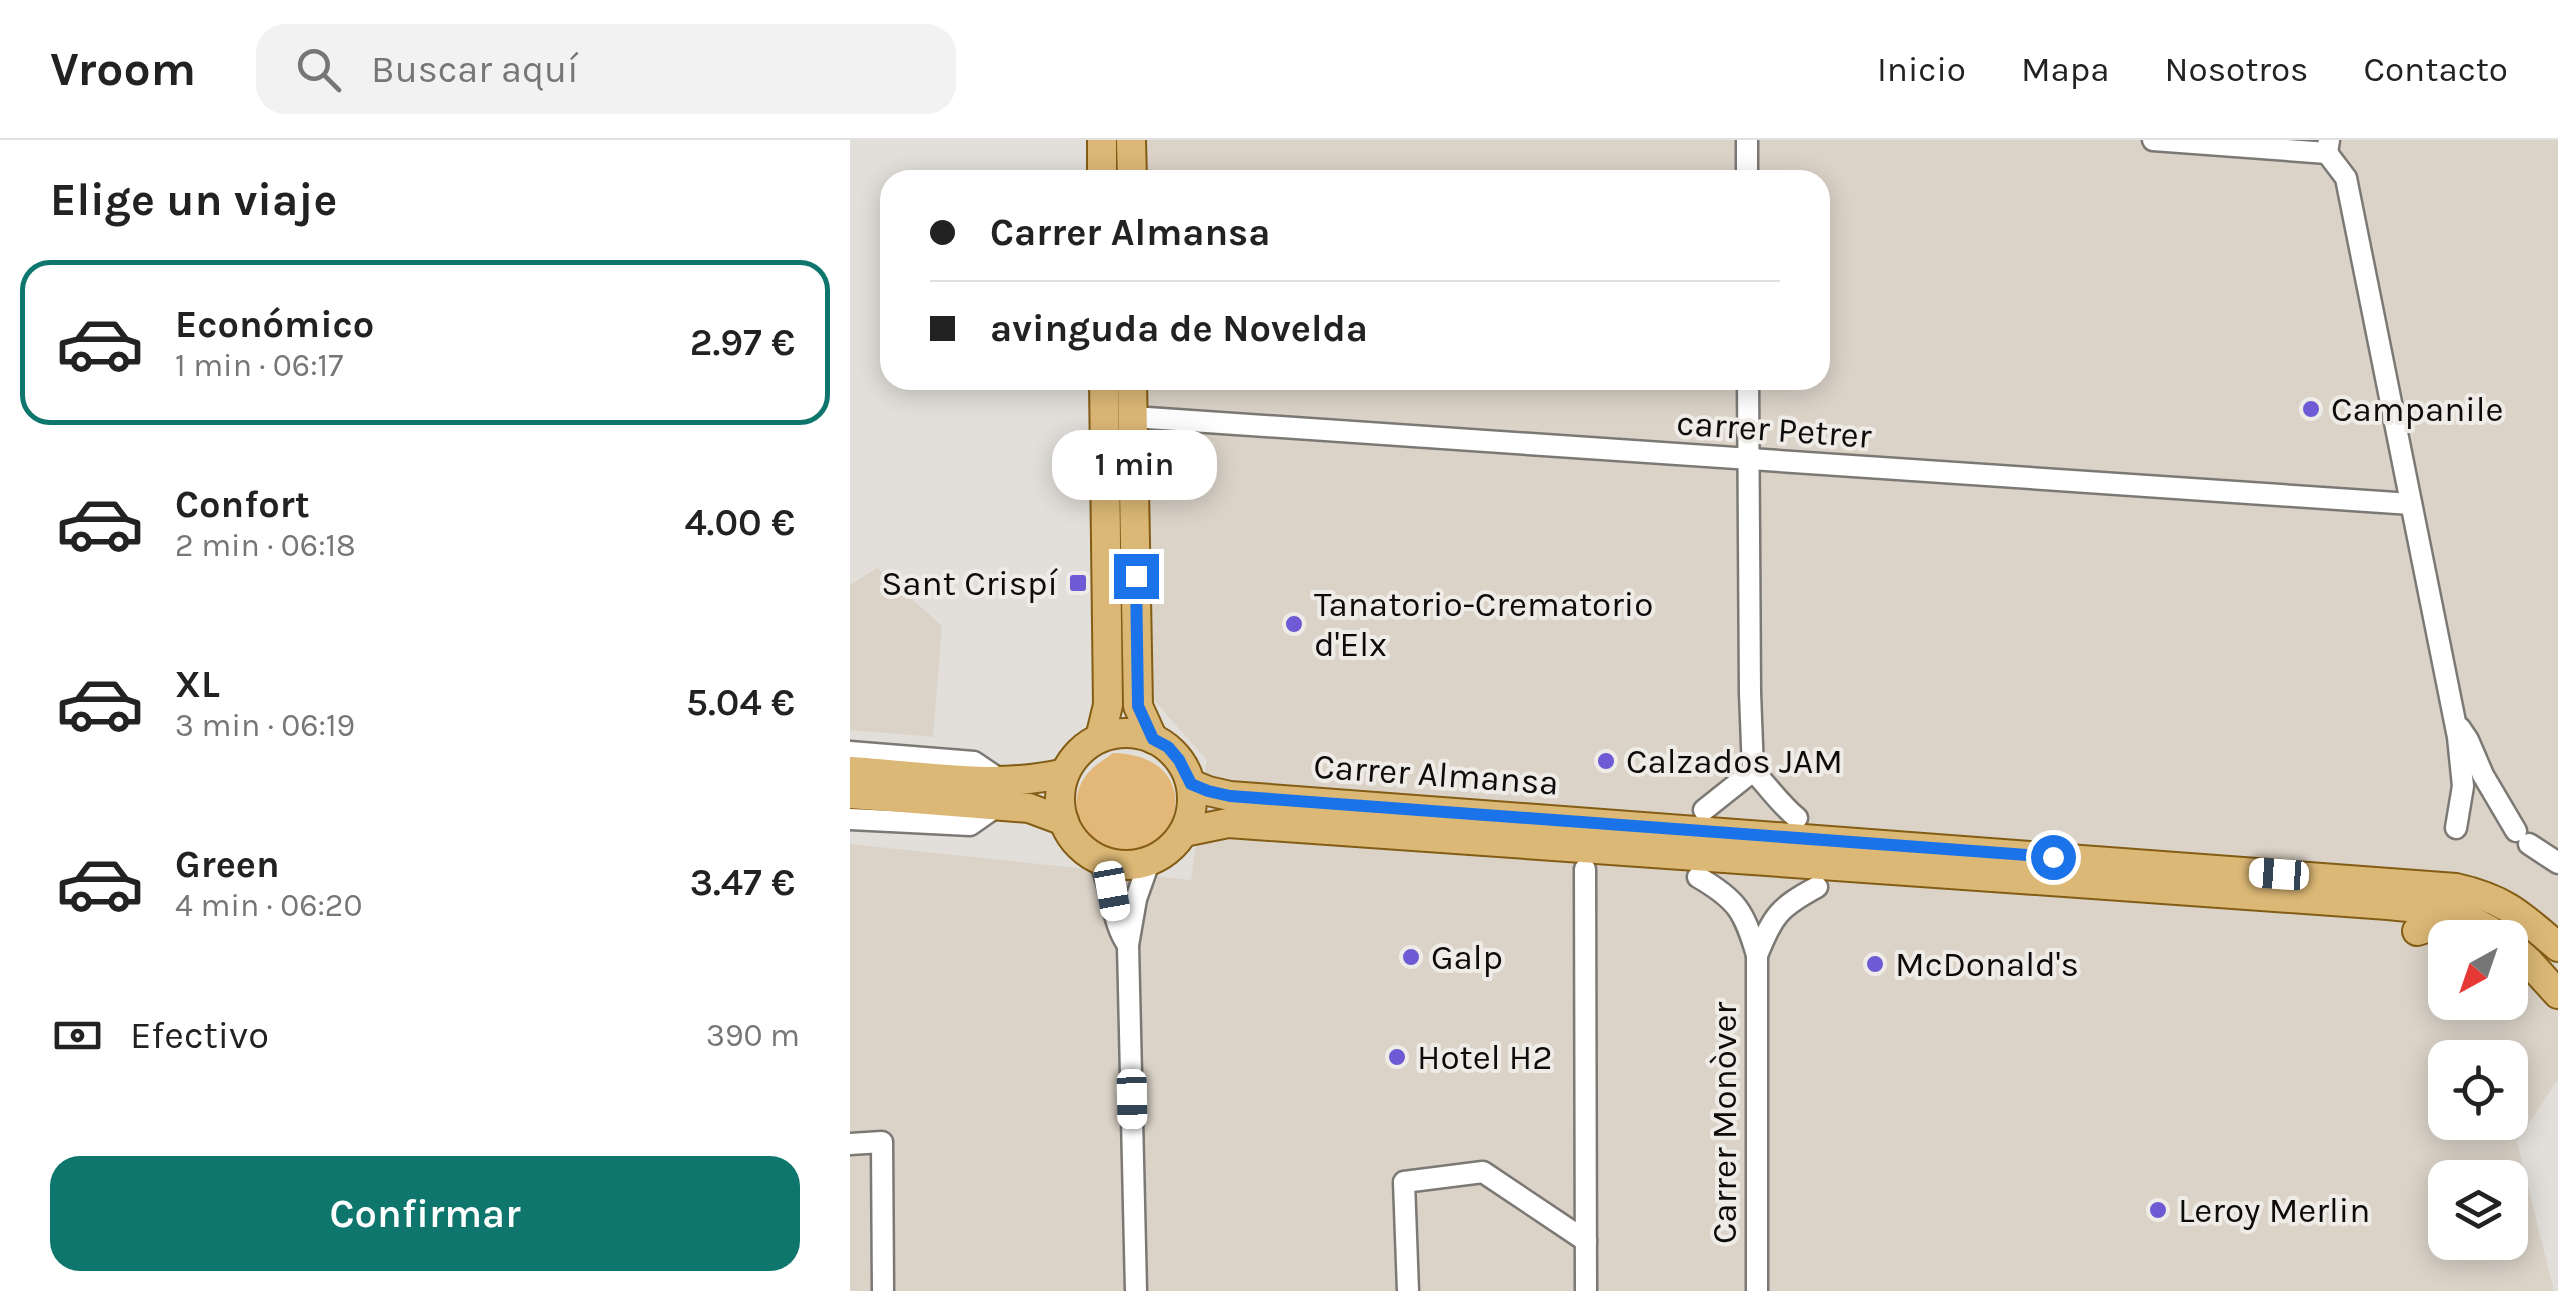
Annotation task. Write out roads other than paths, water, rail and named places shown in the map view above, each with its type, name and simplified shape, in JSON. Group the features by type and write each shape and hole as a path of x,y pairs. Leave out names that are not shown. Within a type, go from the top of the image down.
{"main road":[{"path":"1102,140 1102,170"},
{"path":"1132,140 1132,170"},
{"path":"1100,738 1108,705 1104,390"},
{"path":"1132,390 1138,706 1153,739"},
{"path":"1128,733 1153,739 1168,747 1179,760 1191,784 1192,809 1184,832 1166,852 1149,862 1125,865 1098,858 1078,844 1064,821 1060,800 1065,774 1084,748 1100,738 1128,733"},
{"path":"850,770 1002,793 1064,821"},
{"path":"850,794 1002,793 1034,780 1065,774"},
{"name":"Carrer Almansa","path":"1191,784 1230,796 2456,888 2507,904 2558,947"},
{"name":"Carrer Almansa","path":"1184,832 1228,823 2352,902 2432,909 2472,920"},
{"path":"2418,931 2430,927 2448,912"},
{"path":"2528,960 2558,994"}],"street":[{"path":"1747,140 1747,170"},
{"path":"2152,140 2328,146 2346,178 2454,718 2462,786 2456,828"},
{"path":"1748,390 1753,771 1797,818"},
{"name":"carrer Petrer","path":"1132,417 2411,504"},
{"path":"2454,718 2522,838 2558,862"},
{"path":"850,752 974,762 1002,793 970,825 850,819"},
{"path":"1704,810 1753,771"},
{"path":"1098,858 1112,891 1119,933 1128,946"},
{"path":"1136,1291 1128,946 1137,894 1149,862"},
{"path":"1585,869 1586,1291"},
{"name":"Carrer Monòver","path":"1698,877 1725,892 1738,906 1756,955 1757,1291"},
{"name":"Carrer Monòver","path":"1756,955 1772,920 1788,903 1818,888"},
{"path":"850,1144 882,1142 883,1291"},
{"path":"1408,1291 1404,1182 1483,1172 1586,1241"}],"place":[{"name":"Campanile","path":"2311,409"},
{"name":"Sant Crispí","path":"1078,583"},
{"name":"Tanatorio-Crematorio d'Elx","path":"1294,624"},
{"name":"Calzados JAM","path":"1606,761"},
{"name":"Galp","path":"1411,957"},
{"name":"McDonald's","path":"1875,964"},
{"name":"Hotel H2","path":"1397,1057"},
{"name":"Leroy Merlin","path":"2158,1210"}]}
